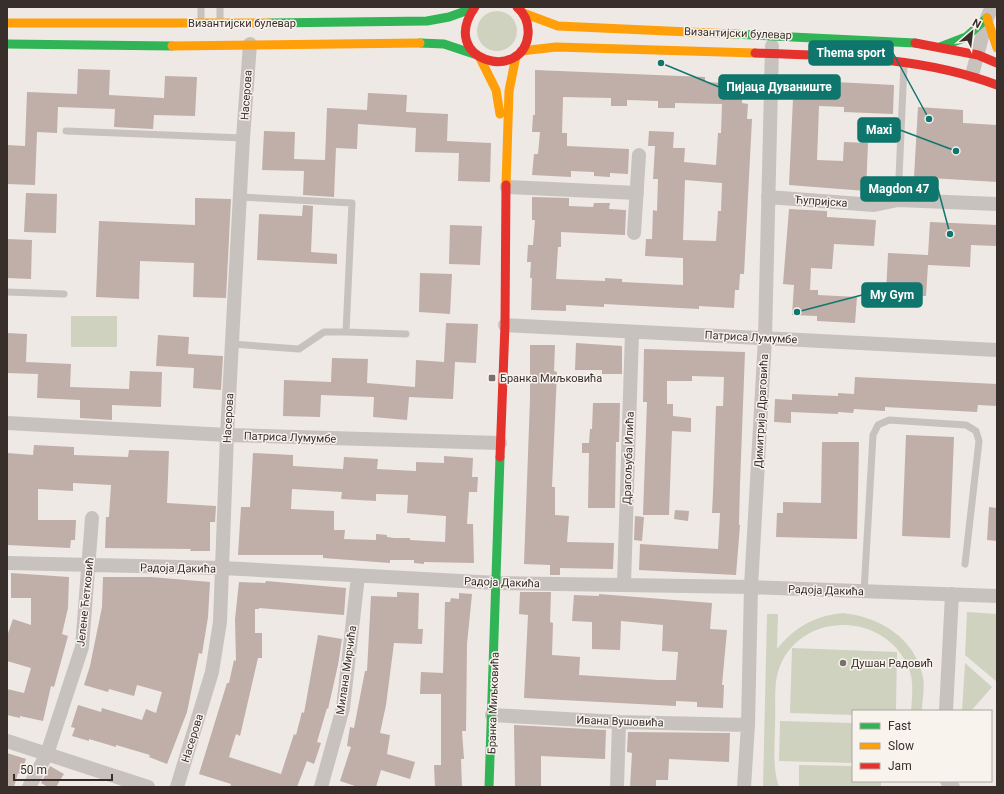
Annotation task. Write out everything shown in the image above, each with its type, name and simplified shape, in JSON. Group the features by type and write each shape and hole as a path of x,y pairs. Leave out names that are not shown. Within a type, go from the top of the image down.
{"street":[{"name":"Византијски булевар","path":"7,23 220,24 435,21 475,7"},
{"name":"Бранка Миљковића","path":"475,7 469,15 464,31 469,47 477,56 496,90 506,143"},
{"name":"Византијски булевар","path":"520,9 558,26 772,34 906,41 978,55 997,63"},
{"name":"Бранка Миљковића","path":"490,787 498,583 507,187 506,143 509,91 519,54 527,40 528,28 520,9"},
{"path":"940,47 956,42 976,32 990,12"},
{"path":"990,12 997,48"},
{"path":"972,75 990,12"},
{"name":"Димитрија Драговића","path":"744,787 748,725 751,588 765,338 772,34"},
{"name":"Византијски булевар","path":"7,44 146,46 428,43 444,44 489,62 499,63 508,61 519,54 556,47 772,53 905,61 972,75 997,85"},
{"name":"Насерова","path":"177,787 212,672 220,622 227,435 243,138 250,44"},
{"path":"634,233 639,155"},
{"path":"507,187 637,193"},
{"name":"Ћупријска","path":"768,197 874,205 898,200 997,204"},
{"name":"Патриса Лумумбе","path":"504,325 997,350"},
{"name":"Драгољуба Илића","path":"624,584 632,332"},
{"name":"Патриса Лумумбе","path":"7,423 227,435 500,444"},
{"name":"Јелене Ћетковић","path":"29,787 47,754 82,647 92,518"},
{"name":"Радоја Дакића","path":"7,563 223,568 498,583 624,584 997,596"},
{"name":"Милана Мирчића","path":"321,787 343,708 358,576"},
{"path":"946,710 952,594"},
{"name":"Ивана Вушовића","path":"492,715 619,722 748,725"},
{"path":"617,787 619,722"},
{"path":"7,741 148,787"}],"lane":[{"path":"201,7 201,23"},
{"path":"220,7 220,24"},
{"path":"898,200 905,61"},
{"path":"66,131 243,138"},
{"path":"240,197 352,203 346,332"},
{"path":"7,292 64,294"},
{"path":"232,344 299,349 324,332 406,334"},
{"path":"864,592 873,435 878,425 889,420 966,425 976,432 979,440 965,564"}],"green space":[{"path":"501,11 508,14 514,20 517,31 516,39 508,48 501,51 493,51 486,48 478,39 477,27 480,20 489,12"},
{"path":"71,316 117,316 117,347 71,347"},
{"path":"967,612 997,614 997,682 965,655"},
{"path":"843,613 870,619 894,632 904,641 919,663 923,677 924,690 922,710 911,710 911,674 898,650 883,637 865,628 845,625 825,627 807,635 791,648 780,666 776,680 775,694 774,756 775,772 779,787 763,787 767,614 778,614 777,649 784,641 806,624 823,617"},
{"path":"792,648 897,652 896,710 852,710 852,715 790,713"},
{"path":"965,663 992,687 972,710 962,710"},
{"path":"780,721 852,723 852,763 779,761"},
{"path":"799,765 852,766 852,782 881,782 881,787 799,787"}],"building":[{"path":"78,69 110,70 109,95 164,98 165,76 197,77 195,116 154,115 153,129 114,127 115,109 58,107 57,133 37,132 35,185 7,184 7,145 25,146 27,92 77,94"},
{"path":"535,70 705,77 705,82 743,84 742,103 748,104 747,119 752,119 744,274 740,274 739,290 735,290 734,308 699,306 699,309 604,304 604,307 566,305 566,311 531,310 531,262 527,262 528,245 533,245 535,220 532,220 532,197 569,198 569,206 593,207 594,203 610,203 609,209 626,210 625,235 561,232 561,247 558,247 556,279 605,281 605,278 622,279 622,282 683,285 683,258 645,256 646,239 652,239 653,210 657,211 658,179 653,179 655,146 648,146 649,131 674,132 673,148 685,148 684,162 716,165 718,133 721,133 722,104 675,103 675,108 658,108 658,101 627,100 627,106 611,106 611,98 563,97 562,133 567,133 567,146 629,149 628,174 610,173 610,177 594,176 594,172 571,171 571,177 532,175 534,154 538,154 540,132 532,132 533,115 535,115","holes":["685,180 722,183 721,211 718,211 716,241 683,240"]},
{"path":"794,77 835,79 835,82 894,85 893,114 844,112 844,107 819,106 817,160 843,161 844,142 868,143 866,191 789,185"},
{"path":"368,93 407,95 406,112 448,114 447,141 491,143 490,182 458,181 459,153 415,152 416,128 358,124 357,149 336,148 334,197 303,195 304,171 262,170 264,131 295,132 294,159 325,160 327,108 367,110"},
{"path":"918,107 963,110 963,123 997,125 997,182 914,177"},
{"path":"26,193 57,194 56,233 24,232"},
{"path":"195,198 231,199 226,298 193,297 194,263 140,261 139,299 96,297 99,221 195,225"},
{"path":"303,205 313,206 311,252 337,254 337,264 257,260 259,214 302,216"},
{"path":"789,209 827,211 827,217 876,220 874,246 834,244 832,269 811,268 810,290 818,290 818,295 857,297 855,323 817,321 817,316 792,315 794,285 783,284"},
{"path":"930,222 997,225 997,246 971,245 970,267 928,265 926,296 886,295 888,253 928,255"},
{"path":"450,225 482,226 480,265 449,264"},
{"path":"7,239 32,240 31,279 7,278"},
{"path":"420,273 452,274 450,314 419,312"},
{"path":"446,323 478,324 476,363 455,362 453,399 409,397 407,420 373,417 374,397 321,395 320,417 283,416 284,380 331,382 332,358 368,359 367,383 415,387 416,360 444,362"},
{"path":"7,333 27,334 26,362 71,364 70,387 129,389 130,371 162,372 161,407 112,405 112,420 80,418 80,400 37,398 38,374 7,373"},
{"path":"158,335 189,337 188,354 223,356 221,390 193,388 194,368 156,366"},
{"path":"576,343 622,346 622,374 602,374 602,370 575,370"},
{"path":"530,345 555,345 554,371 557,372 552,487 555,487 555,515 569,516 567,542 614,543 613,569 560,568 560,575 550,575 550,565 524,564 530,399"},
{"path":"644,349 745,352 740,525 736,575 639,570 640,544 718,549 720,513 712,513 716,406 723,406 724,377 692,376 692,381 667,381 667,404 673,404 673,416 691,418 691,432 672,431 669,515 643,515 647,402 643,402"},
{"path":"855,377 997,384 997,406 978,405 977,412 885,407 885,411 854,409 853,413 838,412 838,414 791,412 791,423 774,422 775,399 792,400 792,394 838,396 838,393 854,394"},
{"path":"593,403 620,403 619,442 616,442 615,508 588,508 589,453 582,453 582,443 589,443 590,429 592,429"},
{"path":"906,435 954,437 950,538 902,536"},
{"path":"822,442 859,442 857,539 776,537 777,513 783,513 783,502 821,503"},
{"path":"34,445 74,447 74,455 128,457 129,450 169,451 167,503 216,506 215,522 210,522 210,551 190,551 191,549 105,548 106,517 109,517 111,485 73,483 73,491 38,489 38,520 76,520 75,540 71,540 70,548 7,545 7,453 33,455"},
{"path":"253,453 293,455 293,466 343,469 344,457 378,459 377,469 416,471 416,462 444,463 444,456 473,458 472,477 478,477 477,492 469,492 467,524 473,524 474,563 424,562 424,564 414,563 414,560 390,560 390,563 323,558 323,555 238,555 241,507 250,507","holes":["292,489 342,492 341,499 376,501 376,494 408,495 407,513 446,516 445,542 410,540 410,538 394,538 387,537 387,535 376,534 376,540 344,539 345,530 334,530 334,511 291,509"]},
{"path":"989,507 997,508 997,541 987,540"},
{"path":"675,510 689,511 688,521 674,519"},
{"path":"635,516 644,517 642,541 634,540"},
{"path":"11,573 69,577 68,608 62,634 68,636 54,687 51,686 43,721 7,715 7,689 24,693 31,668 7,661 7,636 13,619 31,625 31,598 11,598"},
{"path":"103,577 151,577 210,582 208,617 202,654 199,653 187,712 167,764 149,757 150,755 116,745 116,747 89,739 89,741 72,736 75,728 71,727 78,705 101,712 102,708 142,720 146,709 156,713 162,692 137,685 134,696 109,689 108,692 84,685 90,666 102,607"},
{"path":"266,581 346,588 344,615 259,608 255,609 255,633 262,633 262,658 258,658 240,736 236,734 229,757 281,774 294,734 296,735 302,712 304,713 318,635 342,639 338,665 328,709 327,708 317,742 321,743 314,764 307,761 297,787 230,787 231,784 199,774 227,683 229,683 234,660 236,661 235,619 239,582 265,583"},
{"path":"397,592 419,593 418,629 423,629 422,644 394,643 386,705 380,733 390,735 387,754 415,762 410,779 381,770 376,787 358,787 340,781 351,747 347,746 350,727 354,728 365,671 367,671 371,596 397,597"},
{"path":"520,592 551,592 550,622 553,623 552,655 580,657 579,675 658,680 676,680 678,652 662,651 663,625 621,621 620,650 592,649 592,622 572,621 574,595 599,596 599,594 712,603 710,629 727,630 722,685 724,685 723,708 697,707 697,702 676,701 676,706 524,698 528,615 519,614"},
{"path":"459,593 472,594 467,644 466,731 462,731 464,759 461,759 462,787 435,787 434,765 441,765 441,694 420,694 421,672 443,673 445,602 450,602 451,598 459,599"},
{"path":"514,725 606,730 605,759 541,756 541,787 515,787"},
{"path":"628,732 730,733 729,762 669,759 668,780 656,780 656,787 630,787 632,753 627,752"},
{"path":"7,753 26,759 21,774 18,773 14,787 7,787"},
{"path":"50,766 64,774 56,787 48,787 41,783"}],"traffic: fast":[{"path":"269,23 427,21 449,17 474,8"},
{"path":"940,47 966,37 987,18"},
{"path":"733,34 915,43"},
{"path":"420,43 444,44 474,54"},
{"path":"7,44 172,46"},
{"path":"489,787 500,457"}],"traffic: slow":[{"path":"523,13 558,26 733,34"},
{"path":"987,18 997,48"},
{"path":"7,23 269,23"},
{"path":"172,46 420,43"},
{"path":"521,51 556,47 755,53"},
{"path":"506,185 509,91 516,56"},
{"path":"480,58 496,90 500,114"}],"traffic: jam":[{"path":"475,7 466,26 467,41 474,52 485,59 499,61 512,58 523,50 528,35 528,27 526,20 517,7"},
{"path":"915,43 978,55 997,63"},
{"path":"755,53 878,59 938,68 968,75 997,85"},
{"path":"500,457 505,325 506,185"}],"place":[{"name":"Пијаца Дуваниште","path":"661,63"},
{"name":"Thema sport","path":"929,119"},
{"name":"Maxi","path":"956,151"},
{"name":"Magdon 47","path":"950,234"},
{"name":"My Gym","path":"797,312"},
{"name":"Бранка Миљковића","path":"492,378"},
{"name":"Душан Радовић","path":"843,663"}]}
